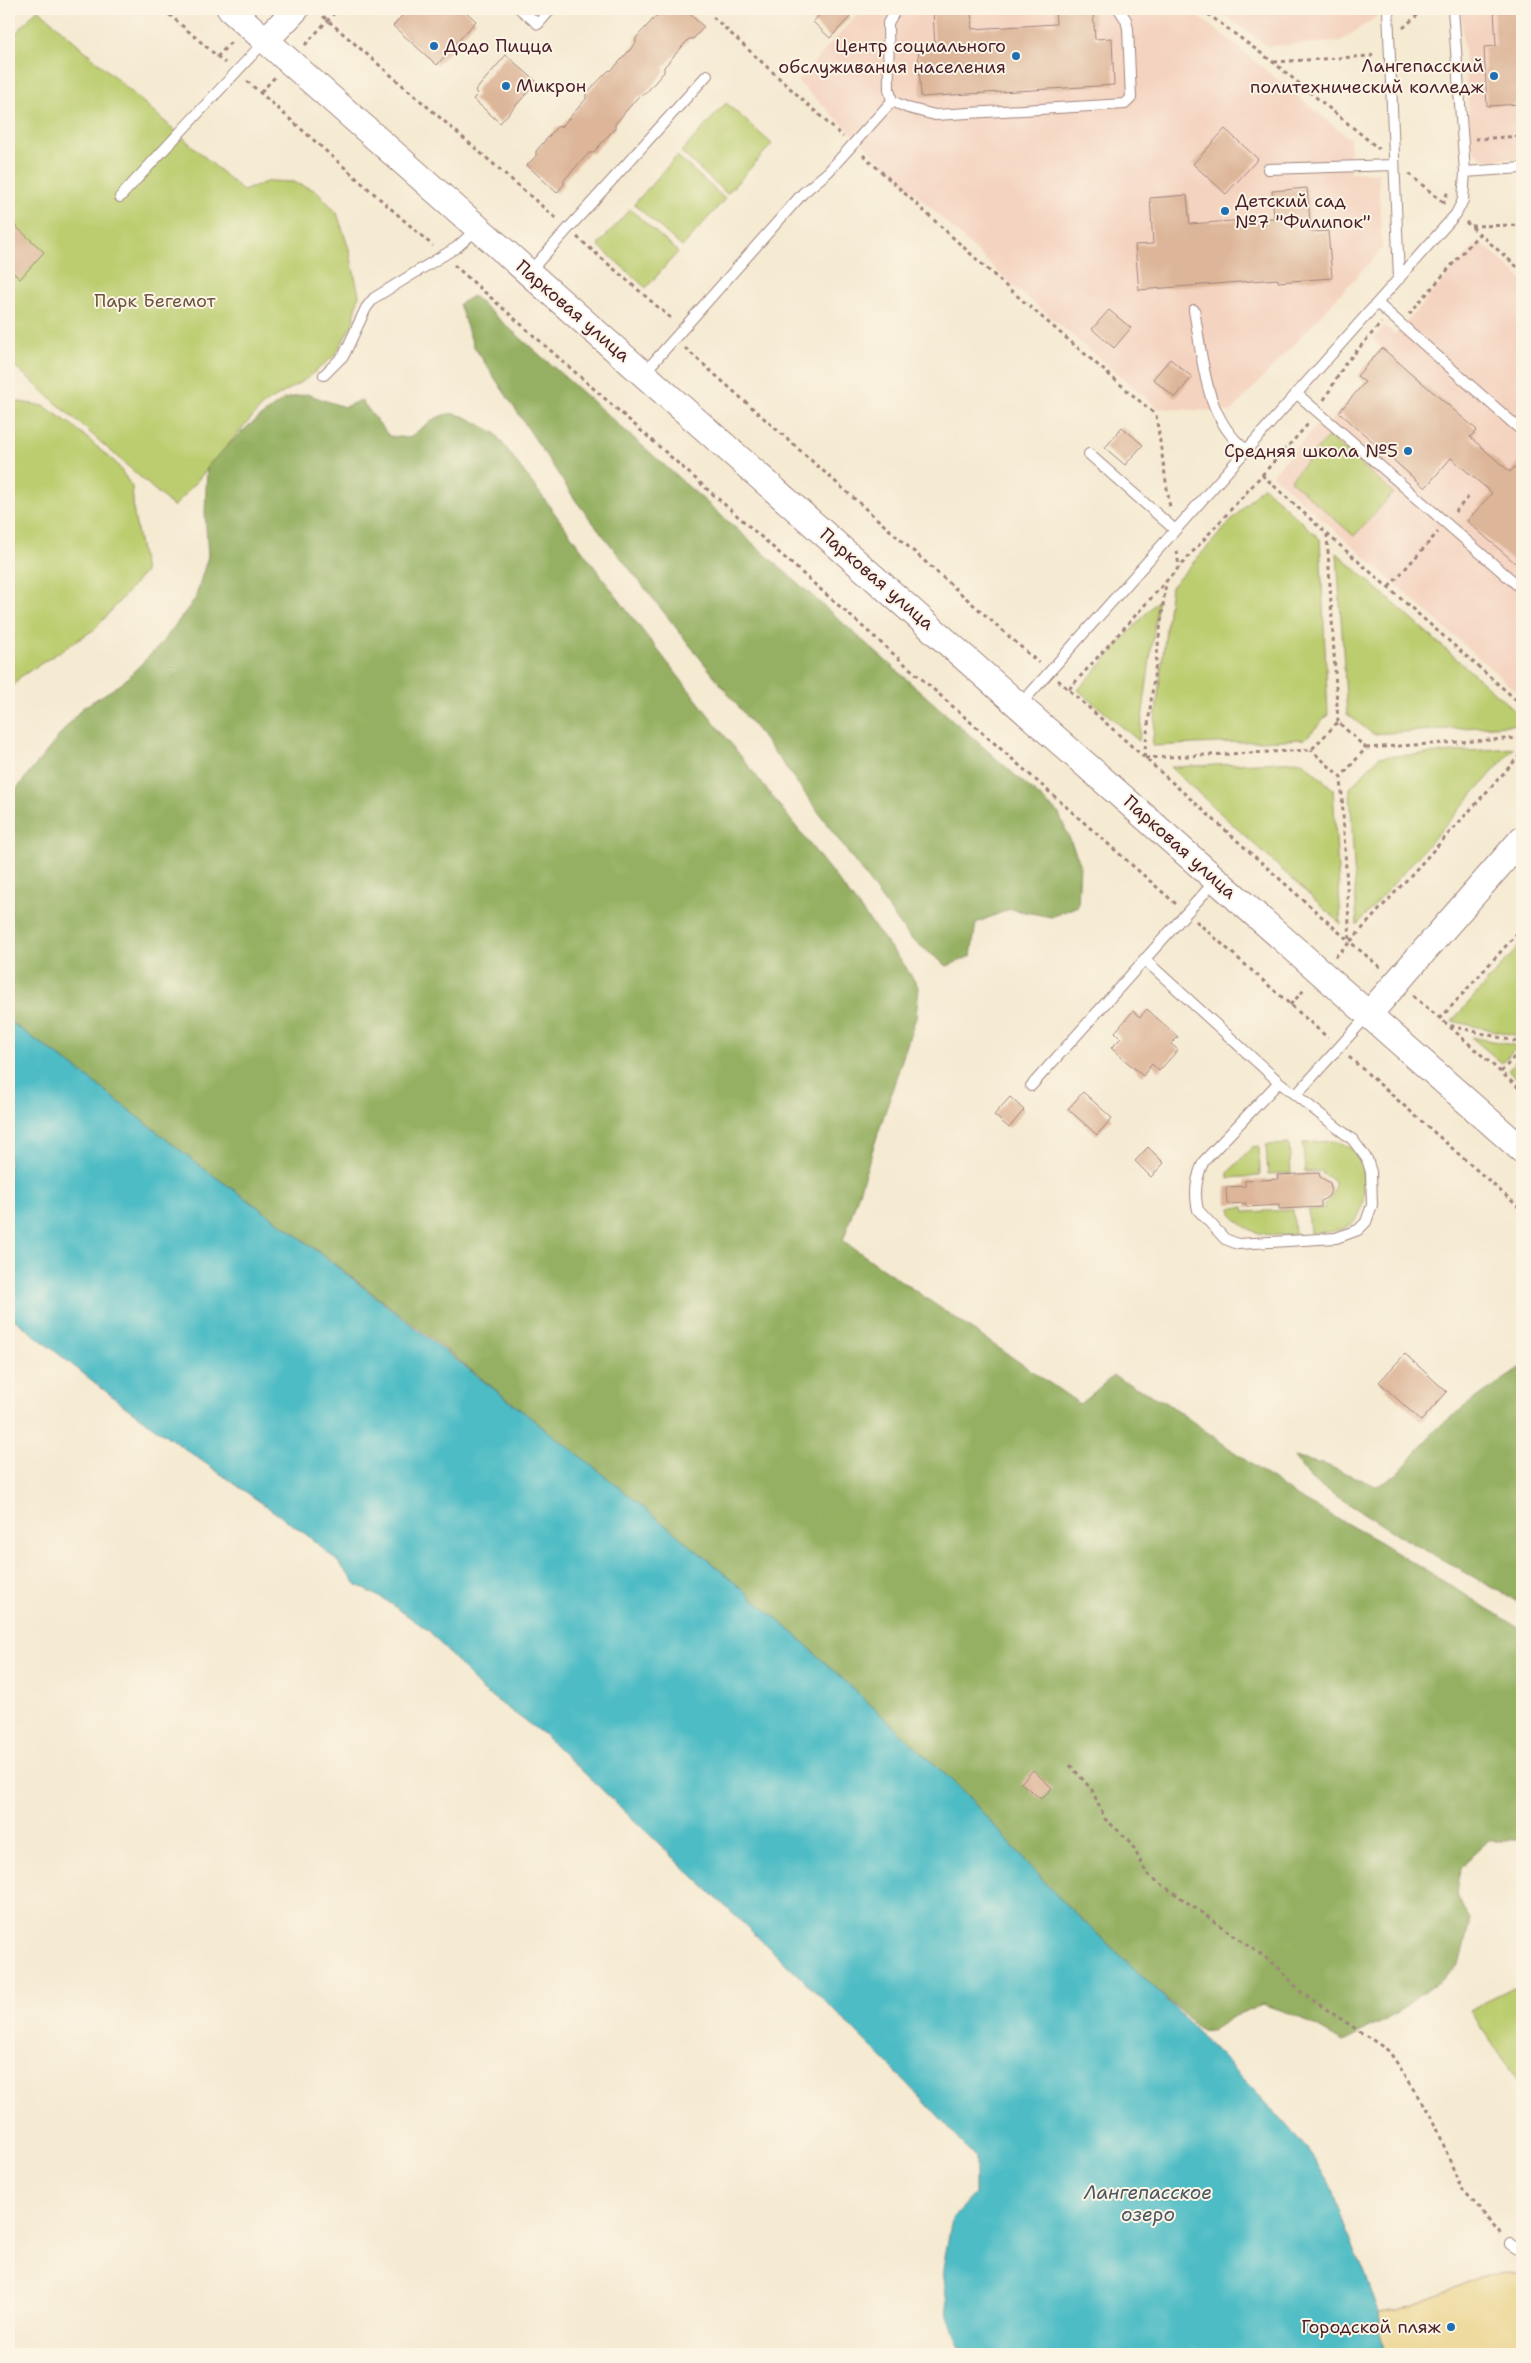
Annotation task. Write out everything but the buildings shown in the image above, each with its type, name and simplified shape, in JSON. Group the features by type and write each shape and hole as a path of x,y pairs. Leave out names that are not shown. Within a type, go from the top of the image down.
{"street":[{"name":"Парковая улица","path":"230,9 1522,1150"},
{"path":"266,40 296,9"},
{"path":"1369,1014 1522,839"}],"lane":[{"path":"520,9 538,24 551,9"},
{"path":"892,101 889,89 888,23 896,9"},
{"path":"892,101 908,108 936,114 1125,104 1131,98 1128,29 1126,20 1119,9"},
{"path":"1388,9 1399,279"},
{"path":"1020,705 1245,449 1456,214 1463,200 1465,172 1453,9"},
{"path":"120,198 235,71 266,40"},
{"path":"529,272 707,74"},
{"path":"644,373 803,193 828,172 892,101"},
{"path":"1268,169 1394,164"},
{"path":"1465,172 1522,168"},
{"path":"324,376 344,355 366,308 374,298 444,256 464,241 478,227"},
{"path":"1377,303 1522,430"},
{"path":"1194,310 1212,404 1227,432 1245,449"},
{"path":"1296,393 1522,589"},
{"path":"1089,454 1174,530"},
{"path":"1031,1086 1216,879"},
{"path":"1144,959 1279,1082 1362,1149 1371,1172 1372,1205 1366,1222 1358,1230 1347,1236 1230,1243 1198,1210 1196,1204 1199,1170 1204,1162 1279,1082"},
{"path":"1296,1095 1369,1014"},
{"path":"1510,2244 1522,2252"}],"path":[{"path":"163,9 1522,1210"},
{"path":"314,9 675,321 683,347 1069,689 1350,942 1522,1091"},
{"path":"1201,9 1273,62 1471,226 1522,271"},
{"path":"1273,62 1372,56 1424,9"},
{"path":"713,17 1008,288 1156,416 1179,568"},
{"path":"1463,140 1522,136"},
{"path":"1471,226 1522,225"},
{"path":"1069,689 1318,411 1345,364 1384,320 1395,329 1479,234"},
{"path":"1262,475 1522,705"},
{"path":"1388,587 1471,494"},
{"path":"1327,534 1338,722 1366,748"},
{"path":"1144,757 1166,582"},
{"path":"1144,757 1311,750 1338,722"},
{"path":"1350,942 1341,777 1366,748 1522,738"},
{"path":"1311,750 1341,777"},
{"path":"1350,942 1522,753"},
{"path":"1440,1019 1522,928"},
{"path":"1448,1025 1522,1043"},
{"path":"1501,1072 1522,1048"},
{"path":"1070,1765 1092,1790 1106,1819 1130,1841 1147,1874 1276,1965 1302,1993 1389,2051 1432,2116 1460,2186 1510,2244"}],"shaded area":[{"path":"862,9 1187,9 1217,30 1350,139 1351,173 1378,172 1382,249 1231,412 1158,408 1010,283 797,81"},
{"path":"1217,9 1388,9 1339,42 1267,46"},
{"name":"Лангепасский политехнический колледж","path":"1461,9 1522,9 1522,158 1484,159 1473,150"},
{"name":"Средняя школа №5","path":"1479,241 1522,279 1522,696 1272,475 1320,422 1326,426 1365,382 1357,376 1382,348 1373,339 1384,326 1395,334"}],"green space":[{"name":"Парк Бегемот","path":"38,9 243,191 269,181 293,182 317,191 337,213 349,249 359,295 353,323 335,355 306,379 263,405 174,507 9,361 9,41"},
{"path":"726,103 772,144 727,194 681,152"},
{"path":"677,156 725,199 682,247 634,204"},
{"path":"630,209 678,252 646,288 598,245"},
{"path":"473,296 1059,814 1080,863 1078,906 1051,917 1010,909 976,923 971,956 947,966 910,938 782,762 576,501 473,345 459,304"},
{"path":"307,394 344,407 361,400 389,436 409,438 434,420 443,415 451,414 469,419 495,433 628,612 905,966 919,988 916,1017 843,1241 1080,1404 1113,1376 1167,1403 1291,1493 1380,1542 1522,1630 1522,1840 1489,1840 1460,1867 1457,1897 1470,1921 1459,1966 1386,2020 1343,2042 1297,2016 1262,2004 1231,2018 1211,2031 1200,2030 1061,1900 963,1791 791,1631 707,1559 431,1338 290,1230 203,1168 77,1069 9,1021 9,798 82,708 121,684 161,644 195,599 208,556 205,513 207,466 247,427 284,399"},
{"path":"9,397 14,401 44,406 72,425 117,464 132,487 134,515 145,572 95,629 20,677 9,691"},
{"path":"1329,436 1393,493 1354,536 1290,480"},
{"path":"1263,486 1320,539 1328,715 1305,739 1152,746 1171,587"},
{"path":"1337,553 1522,717 1522,724 1373,734 1347,714"},
{"path":"1158,600 1139,741 1078,690"},
{"path":"1514,748 1357,925 1350,788 1379,757"},
{"path":"1302,761 1333,789 1341,924 1170,767"},
{"path":"1522,943 1522,1037 1452,1021"},
{"path":"1471,1037 1518,1046 1502,1063"},
{"path":"1522,1055 1522,1083 1508,1070"},
{"path":"1333,1141 1352,1149 1359,1161 1364,1180 1361,1210 1351,1224 1342,1229 1331,1232 1310,1233 1308,1210 1324,1209 1324,1204 1327,1204 1335,1184 1323,1175 1322,1171 1305,1172 1303,1143"},
{"path":"1289,1144 1291,1173 1268,1174 1266,1145"},
{"path":"1259,1146 1260,1176 1228,1178 1228,1173 1252,1147"},
{"path":"1244,1207 1245,1212 1293,1210 1295,1235 1267,1235 1252,1231 1231,1214 1231,1208"},
{"path":"1522,1367 1522,1604 1398,1535 1311,1480 1294,1457 1326,1465 1376,1486 1385,1482 1402,1469 1438,1428 1479,1396"},
{"path":"1522,1984 1522,2087 1469,2010"}],"sand":[{"name":"Городской пляж","path":"1522,2274 1522,2354 1384,2354 1379,2313 1400,2310 1479,2277"}],"water":[{"name":"Лангепасское озеро","path":"9,1021 77,1069 203,1168 290,1230 599,1471 707,1559 791,1631 963,1791 1061,1900 1155,1988 1272,2109 1316,2159 1332,2189 1345,2228 1363,2268 1379,2313 1384,2354 970,2354 959,2347 948,2315 943,2267 952,2219 975,2194 975,2157 910,2086 820,1996 543,1734 481,1689 429,1631 387,1601 357,1585 337,1561 307,1535 127,1408 9,1315"}],"place":[{"name":"Додо Пицца","path":"434,46"},
{"name":"Центр социального обслуживания населения","path":"1016,56"},
{"name":"Лангепасский политехнический колледж","path":"1494,76"},
{"name":"Микрон","path":"506,86"},
{"name":"Детский сад №7 \"Филипок\"","path":"1225,211"},
{"name":"Средняя школа №5","path":"1408,451"},
{"name":"Городской пляж","path":"1451,2327"}]}
